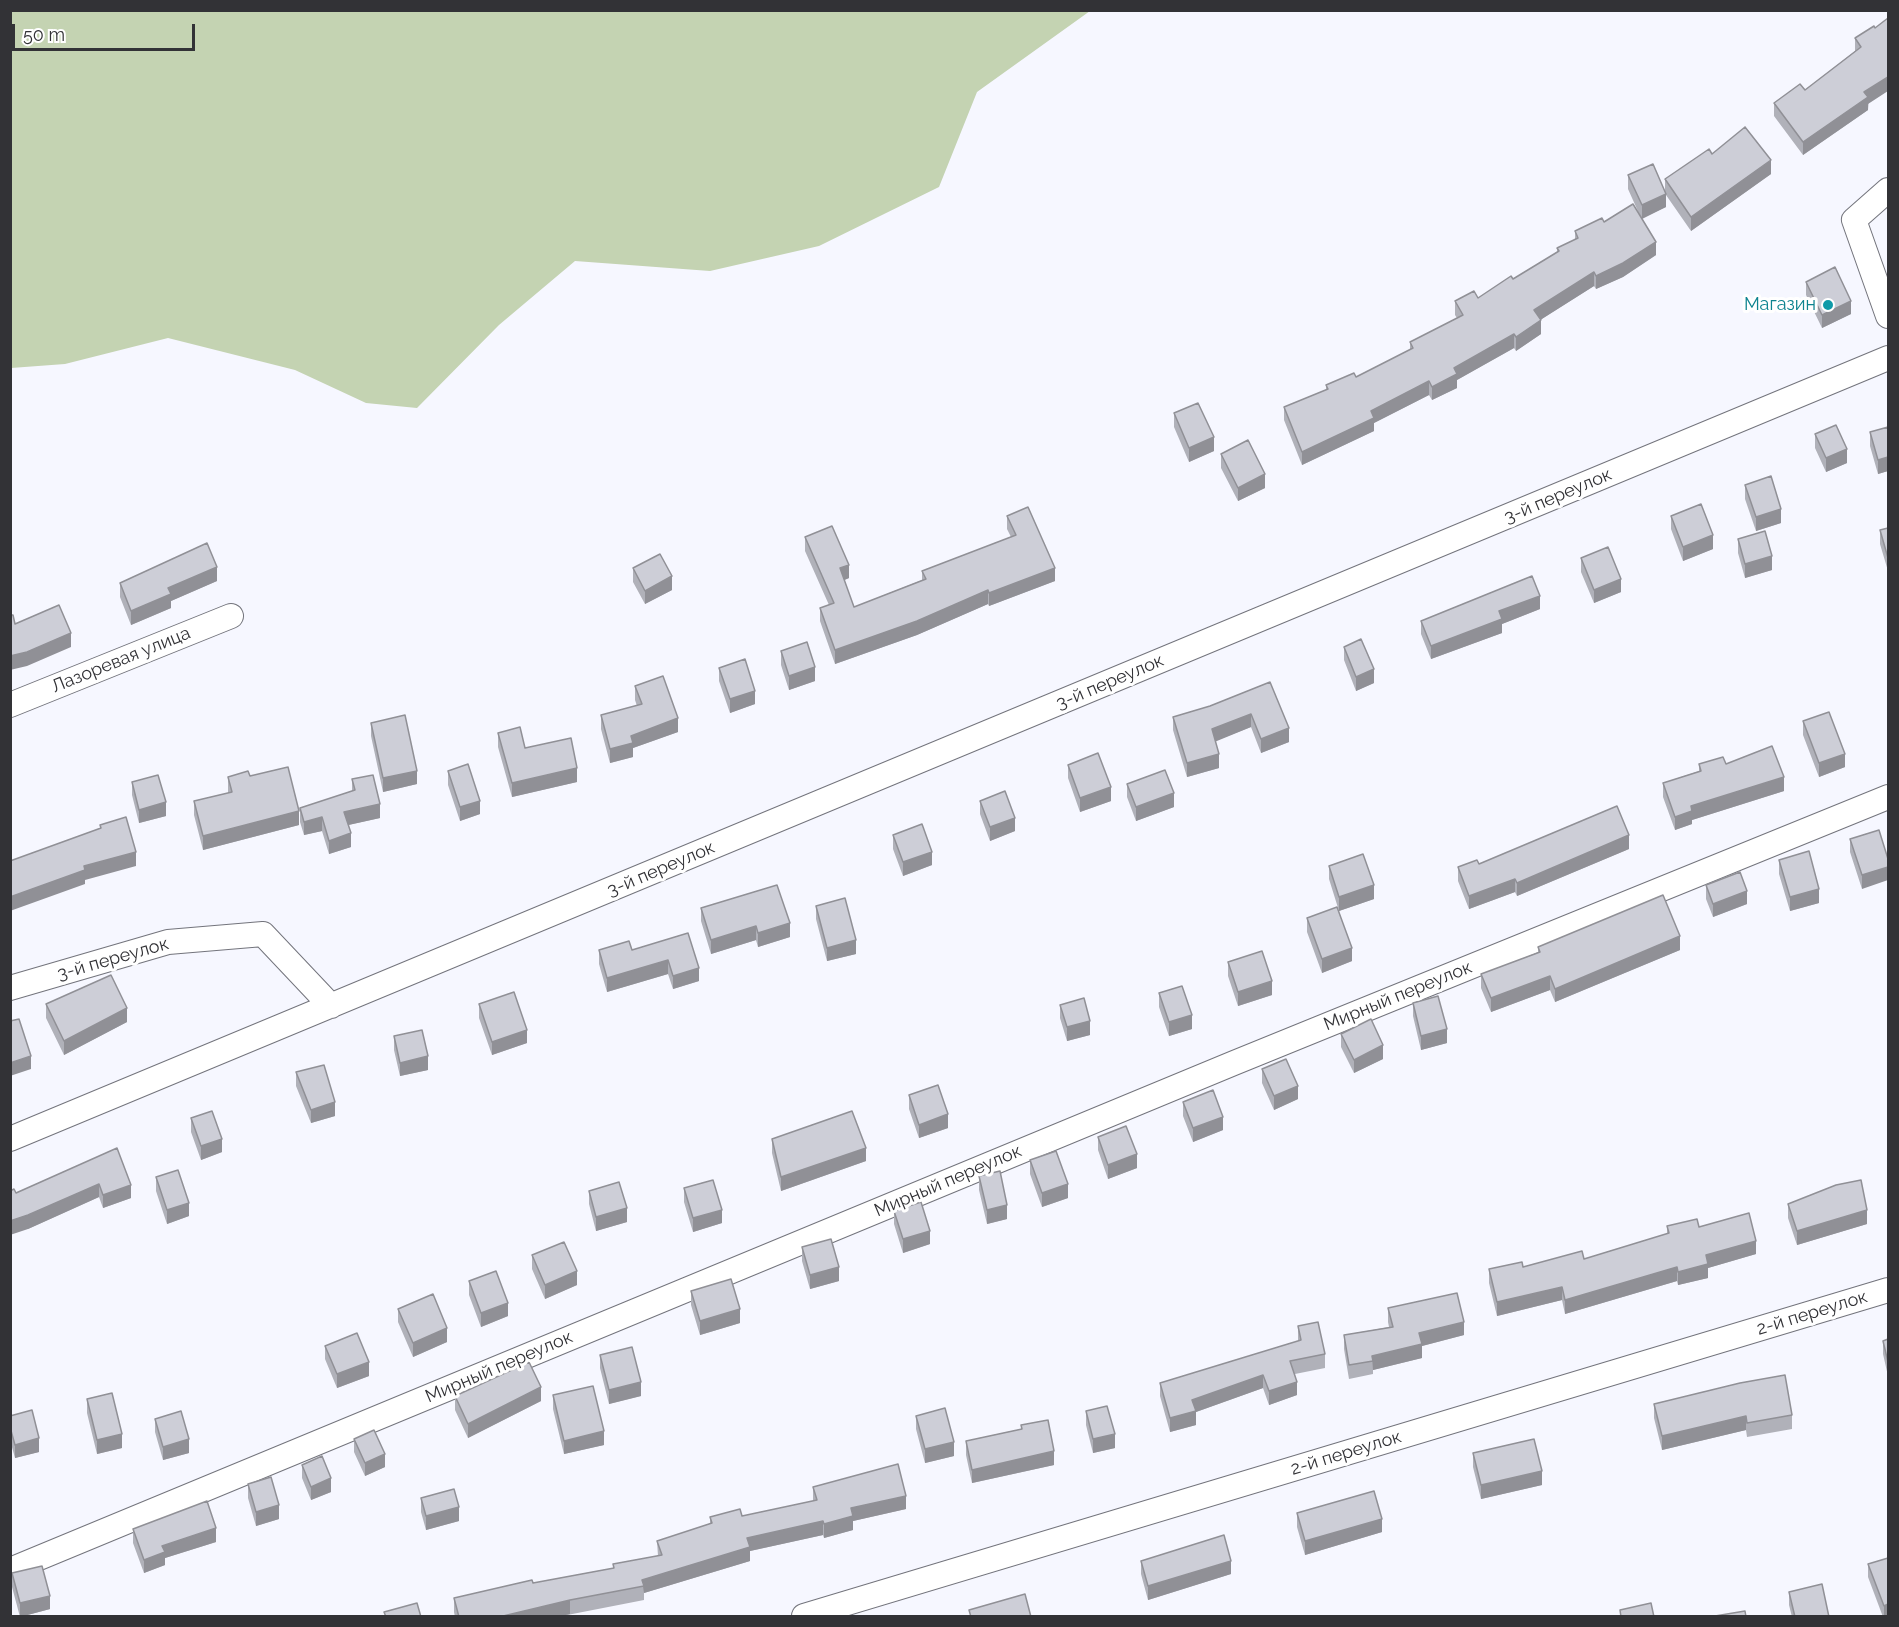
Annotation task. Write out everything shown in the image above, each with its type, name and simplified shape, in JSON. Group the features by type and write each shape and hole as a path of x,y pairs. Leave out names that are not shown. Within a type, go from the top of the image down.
{"street":[{"path":"1888,190 1854,220 1888,316"},
{"name":"3-й переулок","path":"10,1139 1888,358"},
{"name":"Лазоревая улица","path":"10,705 231,616"},
{"name":"Мирный переулок","path":"10,1570 1212,1072 1888,797"},
{"name":"3-й переулок","path":"10,988 168,942 263,934 331,1006"},
{"name":"2-й переулок","path":"804,1617 1888,1290"}],"green space":[{"path":"11,10 1090,11 977,92 939,187 819,246 710,271 575,261 499,325 417,408 366,403 295,370 168,338 65,364 11,368"}],"building":[{"path":"1888,18 1888,77 1864,92 1868,97 1803,142 1774,103 1800,84 1805,90 1861,47 1855,38 1874,26 1875,28"},
{"path":"1745,127 1771,160 1691,217 1665,179 1709,149 1712,154"},
{"path":"1653,164 1666,194 1642,205 1628,175"},
{"path":"1633,204 1656,242 1623,263 1596,276 1594,272 1534,310 1541,320 1516,337 1514,334 1454,368 1457,374 1432,387 1429,381 1371,411 1374,418 1302,452 1284,407 1328,389 1326,385 1354,373 1356,377 1413,348 1410,342 1463,315 1455,301 1474,291 1478,298 1511,276 1513,279 1559,251 1557,248 1578,238 1575,231 1602,218 1604,222"},
{"path":"1835,267 1851,301 1822,315 1806,282"},
{"path":"1198,403 1214,437 1189,448 1174,413"},
{"path":"1836,425 1847,449 1826,458 1815,434"},
{"path":"1888,427 1888,457 1878,460 1870,432"},
{"path":"1248,440 1265,474 1238,488 1221,454"},
{"path":"1771,476 1781,509 1756,517 1745,485"},
{"path":"1701,504 1713,535 1683,547 1671,516"},
{"path":"1028,507 1055,568 989,593 988,590 917,621 835,650 820,608 834,603 805,537 832,526 849,565 840,568 854,607 926,579 922,571 1016,535 1007,516"},
{"path":"1888,528 1888,558 1880,530"},
{"path":"1765,531 1772,556 1745,564 1738,539"},
{"path":"207,543 217,567 168,588 171,594 131,611 120,583"},
{"path":"1608,547 1621,579 1594,590 1581,558"},
{"path":"660,554 672,576 645,591 633,568"},
{"path":"1532,576 1540,596 1499,611 1502,619 1431,646 1421,621"},
{"path":"59,605 71,633 27,652 10,656 10,615 13,615 15,624"},
{"path":"1361,639 1374,669 1356,677 1344,647"},
{"path":"807,642 815,667 789,676 781,651"},
{"path":"745,659 755,691 730,699 719,668"},
{"path":"663,676 678,718 631,736 633,743 610,749 601,715 642,704 635,686"},
{"path":"1270,682 1289,728 1261,739 1251,714 1212,729 1219,754 1187,763 1173,717 1210,706"},
{"path":"1829,712 1845,754 1819,763 1803,721"},
{"path":"405,715 417,771 383,778 371,723"},
{"path":"520,727 525,748 571,738 577,768 512,783 498,733"},
{"path":"1772,746 1784,777 1691,806 1692,811 1675,817 1663,783 1701,771 1699,764 1723,757 1726,764"},
{"path":"1098,753 1111,787 1080,798 1068,765"},
{"path":"468,764 480,801 460,807 448,771"},
{"path":"288,767 299,811 203,836 194,801 232,792 228,777 248,771 250,776"},
{"path":"1165,770 1174,793 1136,807 1127,784"},
{"path":"158,775 166,802 139,810 132,782"},
{"path":"373,775 380,804 344,812 351,833 329,841 322,817 304,822 300,808 355,790 352,779"},
{"path":"1005,791 1015,818 990,827 980,801"},
{"path":"1617,806 1629,835 1517,883 1515,879 1469,896 1458,867 1477,860 1479,864"},
{"path":"126,817 136,852 84,866 85,870 10,897 10,861"},
{"path":"922,824 932,852 903,862 893,835"},
{"path":"1879,830 1888,859 1888,867 1862,875 1850,839"},
{"path":"1809,851 1819,889 1790,897 1779,860"},
{"path":"1363,854 1374,885 1339,897 1329,866"},
{"path":"1740,872 1747,891 1713,904 1706,885"},
{"path":"777,885 790,923 758,933 756,926 711,940 701,908"},
{"path":"1663,895 1680,936 1555,989 1550,976 1491,998 1481,974 1540,952 1538,947"},
{"path":"845,898 856,940 827,948 816,906"},
{"path":"1337,907 1352,948 1322,959 1307,918"},
{"path":"688,933 699,968 673,976 668,960 607,978 599,950 629,941 632,950"},
{"path":"1262,951 1272,981 1238,992 1228,962"},
{"path":"111,975 127,1008 64,1041 46,1004"},
{"path":"1182,986 1192,1015 1169,1022 1159,993"},
{"path":"514,992 527,1030 492,1042 479,1004"},
{"path":"1438,996 1447,1029 1421,1036 1413,1003"},
{"path":"1084,998 1090,1021 1067,1027 1060,1005"},
{"path":"19,1019 31,1056 10,1063 10,1021"},
{"path":"1371,1019 1383,1045 1354,1060 1341,1034"},
{"path":"422,1030 428,1056 400,1063 394,1036"},
{"path":"1286,1059 1298,1086 1274,1096 1262,1069"},
{"path":"324,1065 335,1102 311,1110 296,1072"},
{"path":"938,1085 948,1114 919,1125 909,1095"},
{"path":"1213,1090 1223,1117 1193,1128 1183,1102"},
{"path":"212,1111 222,1139 201,1146 191,1118"},
{"path":"852,1111 866,1148 781,1177 772,1139"},
{"path":"1126,1126 1137,1154 1108,1165 1098,1137"},
{"path":"117,1148 131,1185 103,1195 99,1184 10,1221 10,1191 14,1189 16,1193"},
{"path":"1056,1151 1068,1184 1042,1193 1030,1160"},
{"path":"178,1170 189,1203 167,1210 156,1177"},
{"path":"1000,1171 1007,1205 987,1210 979,1176"},
{"path":"713,1180 722,1210 693,1218 684,1188"},
{"path":"1861,1180 1867,1210 1797,1231 1788,1204 1836,1185"},
{"path":"619,1182 627,1208 596,1217 589,1191"},
{"path":"921,1202 930,1231 903,1239 894,1211"},
{"path":"1749,1213 1756,1241 1706,1255 1708,1264 1678,1272 1677,1267 1565,1300 1562,1287 1497,1302 1489,1269 1522,1262 1523,1267 1582,1251 1584,1259 1669,1233 1667,1226 1697,1219 1699,1227"},
{"path":"831,1239 839,1267 810,1275 802,1247"},
{"path":"564,1242 577,1271 545,1285 532,1255"},
{"path":"496,1271 508,1303 481,1313 469,1281"},
{"path":"731,1279 740,1309 700,1321 691,1291"},
{"path":"1457,1293 1464,1322 1419,1333 1422,1344 1372,1356 1373,1361 1349,1365 1344,1335 1393,1327 1388,1308"},
{"path":"433,1294 447,1328 413,1343 398,1309"},
{"path":"1318,1322 1325,1354 1290,1361 1297,1382 1269,1391 1263,1375 1192,1400 1196,1411 1170,1418 1160,1383 1301,1340 1298,1326"},
{"path":"357,1333 369,1362 337,1374 325,1346"},
{"path":"1888,1339 1888,1362 1883,1341"},
{"path":"632,1347 641,1382 609,1390 600,1355"},
{"path":"529,1362 541,1387 468,1424 455,1396"},
{"path":"1785,1375 1792,1415 1747,1423 1746,1416 1662,1436 1654,1404 1740,1383"},
{"path":"593,1386 604,1431 564,1441 553,1395"},
{"path":"112,1393 122,1434 97,1440 87,1399"},
{"path":"1107,1406 1115,1434 1093,1439 1086,1411"},
{"path":"945,1408 954,1442 925,1449 916,1416"},
{"path":"32,1410 39,1438 15,1445 10,1427 10,1416"},
{"path":"181,1411 189,1439 163,1447 155,1419"},
{"path":"1048,1420 1054,1451 972,1470 966,1441 1022,1429 1021,1425"},
{"path":"374,1430 385,1454 365,1463 354,1439"},
{"path":"1534,1439 1542,1471 1481,1485 1473,1453"},
{"path":"322,1456 331,1478 311,1487 302,1465"},
{"path":"898,1464 906,1496 851,1508 853,1516 824,1524 823,1521 747,1538 750,1547 642,1580 644,1586 499,1617 459,1617 454,1598 532,1580 533,1583 614,1568 613,1564 662,1555 657,1541 712,1523 710,1517 740,1509 742,1516 817,1500 813,1487"},
{"path":"271,1477 279,1505 256,1512 248,1484"},
{"path":"454,1489 459,1507 426,1516 421,1498"},
{"path":"1374,1491 1382,1519 1305,1541 1297,1513"},
{"path":"207,1501 216,1528 162,1546 165,1552 144,1560 133,1529"},
{"path":"1224,1535 1231,1561 1148,1586 1141,1561"},
{"path":"1888,1558 1888,1604 1884,1606 1868,1564"},
{"path":"42,1566 50,1596 20,1603 12,1573"},
{"path":"1822,1584 1829,1617 1795,1617 1789,1592"},
{"path":"1025,1594 1031,1617 971,1617 969,1610"},
{"path":"417,1603 421,1617 386,1617 384,1612"},
{"path":"1651,1603 1654,1617 1621,1617 1620,1610"},
{"path":"1745,1611 1746,1617 1709,1617"}],"place":[{"name":"Магазин","path":"1828,305"}]}
